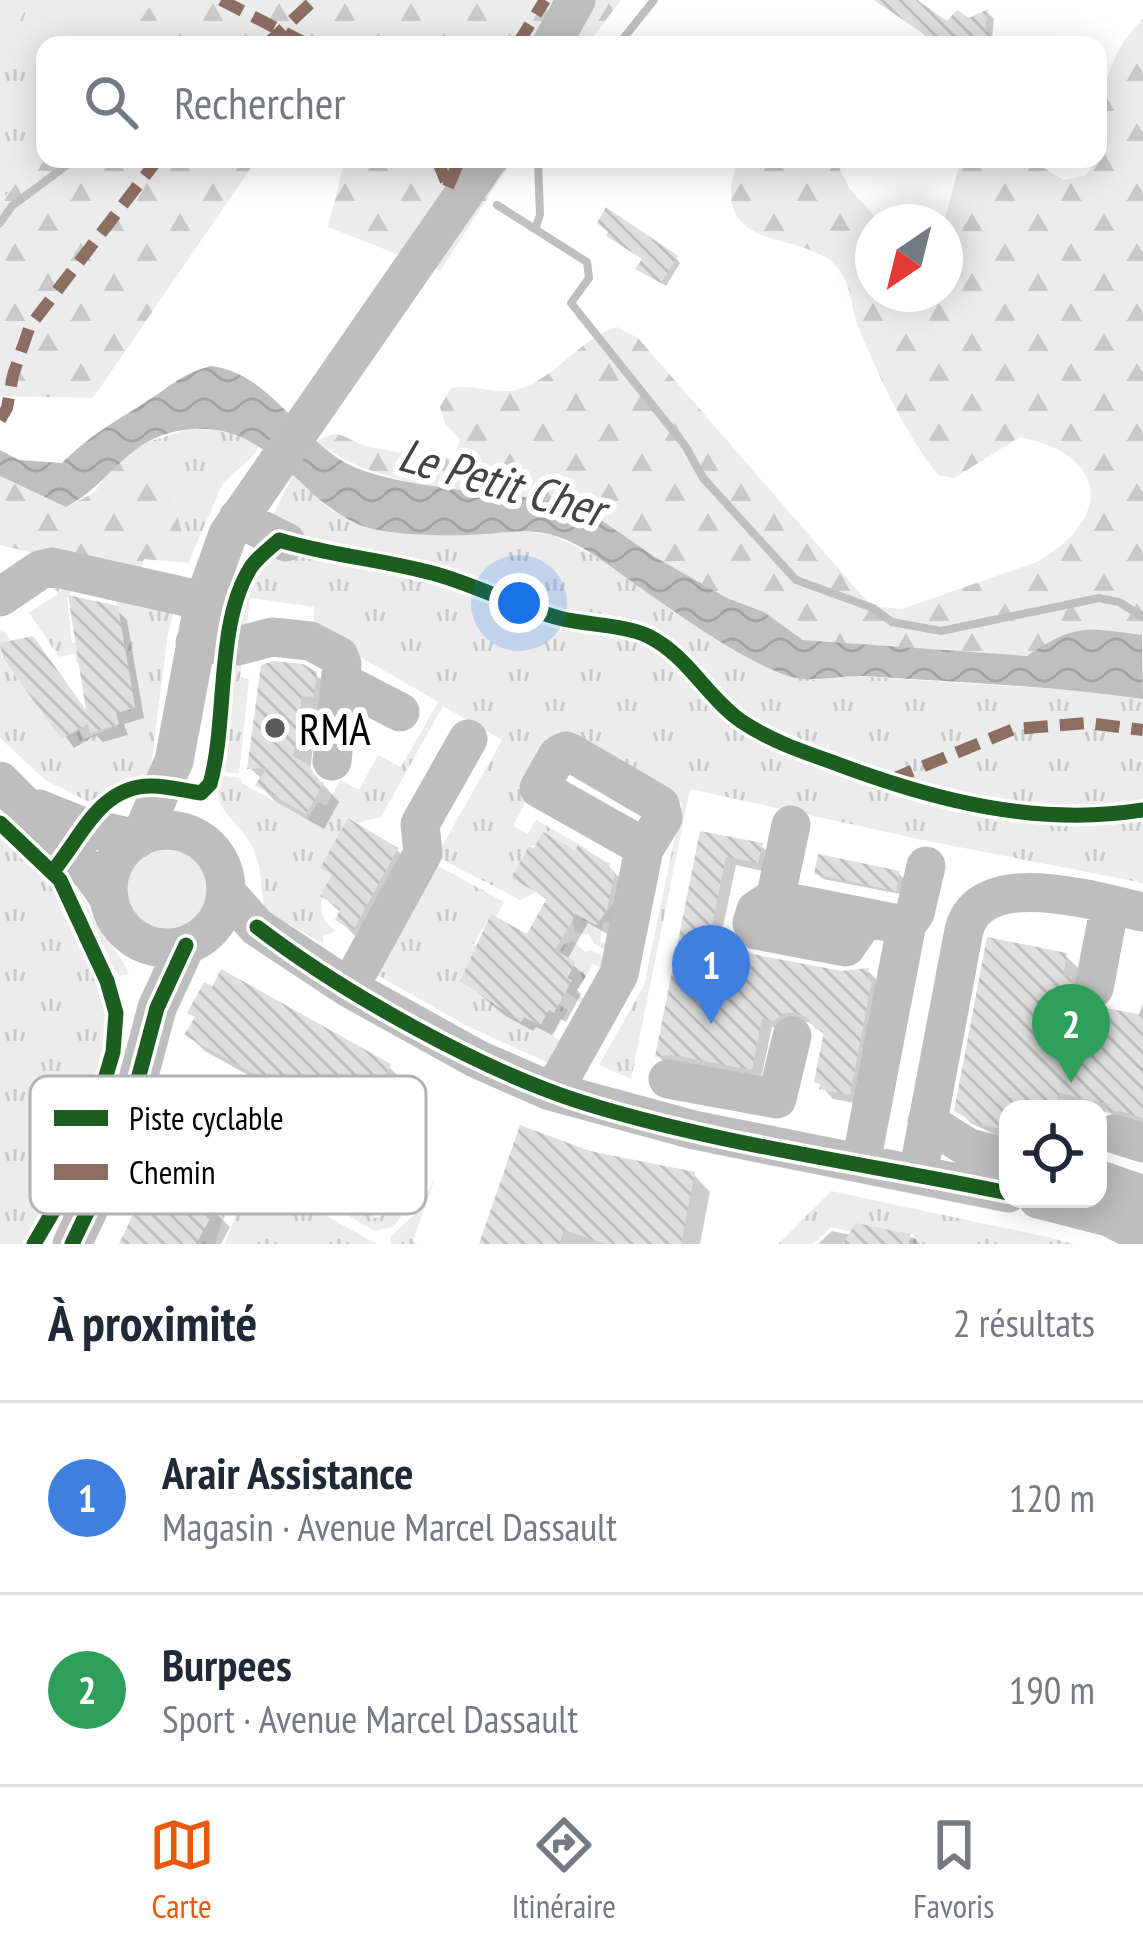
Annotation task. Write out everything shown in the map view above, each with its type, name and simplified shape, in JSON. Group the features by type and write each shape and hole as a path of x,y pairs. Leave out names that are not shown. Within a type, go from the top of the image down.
{"street":[{"path":"556,36 576,0"},
{"path":"142,1066 140,986 109,879 116,860 139,837 174,760 204,601 220,554 268,473 482,168"},
{"path":"238,518 286,542"},
{"path":"0,597 52,567 204,601"},
{"path":"196,643 238,646 272,637 310,641 339,656 332,761"},
{"path":"340,681 400,712"},
{"path":"139,1076 165,987 188,945 215,924 226,892 222,868 189,801 189,690"},
{"path":"350,988 422,853 420,824 468,740"},
{"path":"3,784 52,815 100,832 139,837 180,832 208,847"},
{"path":"3,784 93,875 116,914 154,947 228,947 268,956 350,988"},
{"path":"539,788 643,851 620,974 550,1091"},
{"path":"791,825 765,906 905,927"},
{"path":"861,1162 905,927 915,913 926,866"},
{"path":"226,892 257,927 350,988 463,1052 550,1091 626,1114 751,1142 999,1191"},
{"path":"918,1174 970,913 984,900 1016,892 1127,909 1094,988"},
{"path":"668,1079 773,1100 780,1094 792,1036"},
{"path":"751,1142 760,1098"},
{"path":"927,1122 969,1148 999,1156"},
{"path":"1107,1187 1140,1216"},
{"path":"1078,1208 1140,1216"},
{"path":"72,1244 87,1214"}],"green space":[{"path":"0,0 154,0 129,36 36,36 36,161 0,202"},
{"path":"0,0 30,0 0,62"},
{"path":"50,0 121,0 103,36 36,36 36,62 21,55"},
{"path":"154,0 621,0 594,36 129,36"},
{"path":"1143,19 1143,636 1070,633 1027,657 803,640 764,612 727,598 655,557 588,511 565,502 404,480 344,459 317,442 336,435 380,449 454,458 460,439 445,424 440,407 451,388 519,389 617,327 638,338 871,606 902,609 1037,562 1079,526 1088,508 1085,473 1071,458 1020,437 954,478 938,475 885,386 859,329 838,268 823,256 746,226 734,212 731,190 736,168 839,168 864,204 855,204 855,312 963,312 963,204 949,204 959,168 1044,168 1064,180 1084,176 1092,168 1107,168 1111,67 1124,41"},
{"path":"36,161 36,168 251,168 93,398 0,396 0,202"},
{"path":"343,168 507,168 440,271 328,227"},
{"path":"189,429 224,430 259,445 223,483 188,563 170,471 158,439"},
{"path":"158,439 170,471 188,563 144,559 138,578 0,545 0,476 66,507 94,493 113,465 138,445"},
{"path":"293,475 333,512 467,535 551,534 599,558 683,617 784,675 1086,691 1143,699 1143,883 690,789 631,1079 599,1065 644,985 682,803 559,737 513,826 528,834 536,820 589,850 529,846 512,878 536,892 520,900 426,851 440,850 502,740 443,706 381,817 358,823 348,818 321,868 332,874 321,905 324,919 336,931 323,936 323,944 265,910 257,858 219,800 218,775 241,778 242,783 307,820 318,802 326,806 340,780 359,790 378,755 401,767 438,702 314,630 314,607 250,598 247,626 237,630 256,569 248,568 250,561"},
{"path":"46,579 73,589 67,598 72,643 84,643 88,662 77,663 75,654 59,657 29,613 58,594"},
{"path":"105,594 175,607 150,774 122,781 89,802 45,780 0,738 0,632 10,640 2,646 1,656 61,738 79,729 85,739 118,725 116,713 135,707 116,599 105,600"},
{"path":"232,661 242,663 240,677 249,679 239,774 219,771"},
{"path":"0,829 55,883 101,980 110,1020 101,1076 30,1076 30,1214 46,1214 28,1244 0,1244"},
{"path":"166,845 183,848 197,858 207,872 207,906 197,920 183,930 166,933 149,930 135,920 125,906 122,889 125,872 135,858 149,848"},
{"path":"433,863 504,902 473,945 478,949 460,981 521,1022 524,1017 540,1026 558,1004 568,1010 553,1036 562,1042 553,1065 467,1026 372,972"},
{"path":"72,877 129,974 120,976 114,970"},
{"path":"619,897 621,924 603,922 600,942 617,945 610,952 594,944 589,934 575,933 571,912 596,925"},
{"path":"573,941 585,952 591,950 613,963 609,973 593,964 576,993 587,1001 584,1005 566,992 576,962 559,953"},
{"path":"831,1191 1073,1244 907,1244 915,1235 864,1225 851,1232 831,1227 813,1244 778,1244"},
{"path":"210,1214 225,1214 216,1244 188,1244"},
{"path":"236,1214 323,1214 377,1244 225,1244"},
{"path":"345,1214 372,1214 374,1218 403,1214 393,1227 374,1231"},
{"path":"415,1214 422,1214 413,1241 418,1244 391,1244 390,1237"}],"water":[{"name":"Le Petit Cher","path":"210,366 230,370 265,391 344,462 419,484 565,502 588,511 727,598 764,612 803,640 1027,656 1082,630 1142,635 1143,699 933,680 792,677 726,645 594,555 561,538 529,531 398,533 360,525 318,498 264,450 220,431 193,429 152,440 66,507 0,476 0,450 19,460 62,463 100,431 189,374"}],"building":[{"path":"874,0 917,0 947,21 957,10 969,18 988,9 985,30 993,36 927,36"},
{"path":"606,207 678,256 661,283 635,269 642,259 606,236 608,232 597,223"},
{"path":"68,595 118,606 135,708 116,713 119,724 90,733 88,724 61,739 3,658 0,643 33,636 86,710"},
{"name":"RMA","path":"274,661 303,664 317,672 314,697 302,696 293,756 309,765 324,783 306,814 255,785 267,768 247,769 261,665"},
{"path":"348,818 398,848 353,931 335,920 341,908 320,896 332,874 320,868"},
{"path":"700,831 763,843 758,863 726,857 710,936 735,941 752,954 842,971 869,968 867,979 872,980 850,1095 819,1089 820,1084 814,1082 824,1031 796,1013 784,1013 774,1021 762,1018 752,1070 672,1055 655,1057"},
{"path":"543,832 575,850 578,845 615,872 607,910 596,925 576,914 555,950 576,962 554,1013 549,1010 540,1026 524,1017 521,1022 460,981 491,914 527,934 547,898 511,878"},
{"path":"818,854 900,871 896,891 814,874"},
{"path":"987,937 1067,953 1063,976 1072,977 1071,995 1079,1007 1143,1015 1143,1118 1107,1112 1107,1100 1059,1093 1058,1100 999,1100 999,1128 976,1124 954,1111"},
{"path":"221,969 391,1064 384,1076 257,1076 184,1035 195,1017 187,1013 204,982 212,987"},
{"path":"520,1125 590,1151 695,1172 681,1244 605,1244 564,1230 559,1244 479,1244"},
{"path":"133,1214 213,1214 196,1244 119,1244"},
{"path":"856,1223 910,1234 909,1244 842,1244"}],"waterway":[{"path":"625,36 654,0"},
{"path":"0,223 12,206 63,168"},
{"path":"535,229 540,215 538,168"},
{"path":"497,205 587,262 589,278 571,303 686,447 703,478 796,580 873,608 892,622 941,631 1099,598 1119,602 1143,617"}],"marked path":[{"path":"221,0 291,36"},
{"path":"276,36 314,0"},
{"path":"523,36 545,0"},
{"path":"0,420 30,326 151,168"},
{"path":"441,168 448,187"},
{"path":"448,187 456,168"},
{"path":"890,780 1014,729 1087,723 1143,730"}],"cycle path":[{"path":"53,871 94,816 119,794 152,786 201,793 210,784 232,616 251,567 279,540 419,570 559,618 639,632 674,654 752,728 908,788 1024,812 1063,815 1143,810"},
{"path":"0,823 60,880 107,981 116,1013 106,1076"},
{"path":"257,927 329,977 454,1049 578,1101 737,1141 999,1191"},
{"path":"139,1076 157,1008 186,945"},
{"path":"34,1244 52,1214"},
{"path":"72,1244 86,1214"}],"place":[{"name":"RMA","path":"275,728"},
{"name":"Arair Assistance","path":"711,1024"},
{"name":"Burpees","path":"1071,1083"}]}
